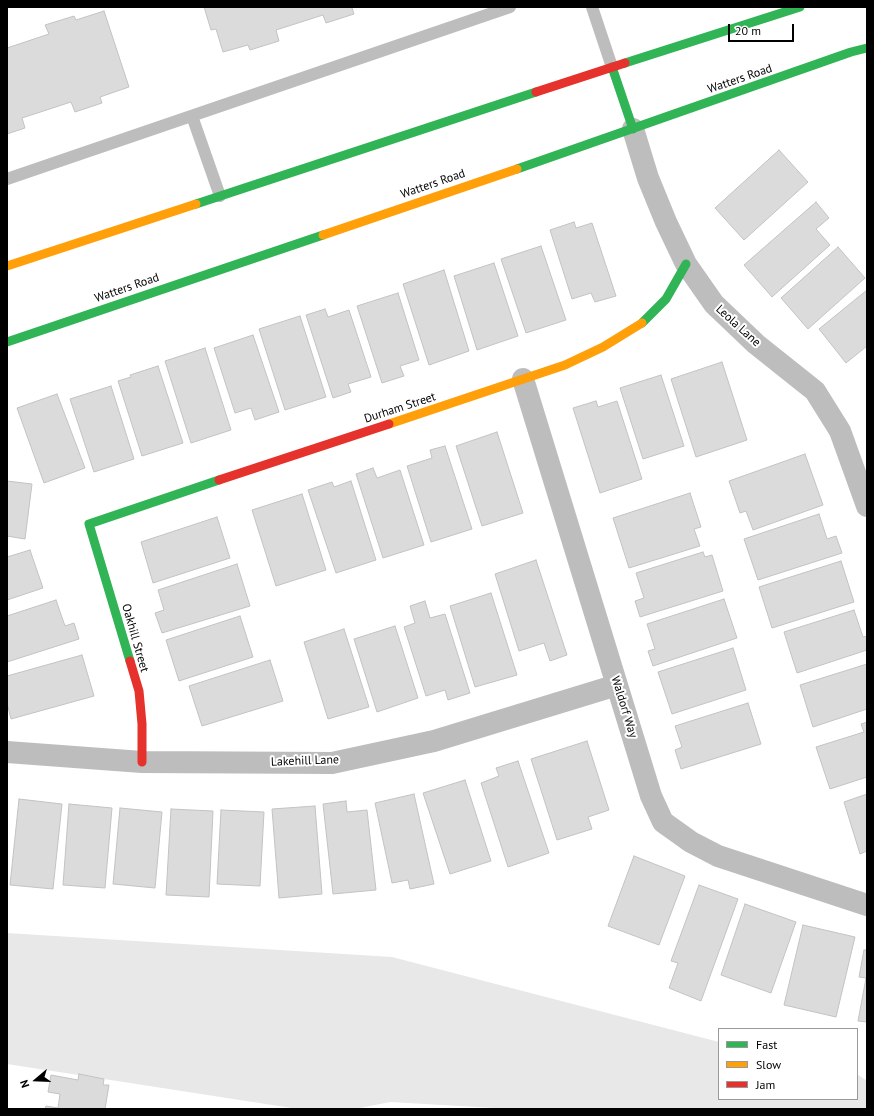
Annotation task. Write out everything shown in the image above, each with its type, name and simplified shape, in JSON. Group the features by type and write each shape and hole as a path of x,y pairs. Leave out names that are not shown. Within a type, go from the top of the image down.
{"main road":[{"path":"7,266 612,66 800,7"},
{"name":"Watters Road","path":"7,342 867,48"},
{"path":"612,66 633,129"},
{"name":"Durham Street","path":"89,524 565,365 603,347 640,325 666,299 686,264"},
{"name":"Oakhill Street","path":"89,524 139,692 142,724 142,762"}],"street":[{"name":"Leola Lane","path":"633,129 648,178 666,222 686,264 714,304 756,344 815,391 840,430 867,506"},
{"name":"Waldorf Way","path":"524,379 651,796 662,822 691,842 718,856 867,904"},
{"name":"Lakehill Lane","path":"7,752 142,762 332,763 434,741 618,685"}],"lane":[{"path":"7,179 510,7"},
{"path":"592,7 612,66"},
{"path":"192,116 220,196"}],"shaded area":[{"path":"7,933 392,957 718,1042 718,1100 858,1100 858,1075 867,1081 867,1109 512,1109 390,1102 355,1109 298,1109 7,1064"}],"building":[{"path":"204,7 356,7 352,8 354,14 326,23 323,15 276,30 279,41 250,50 248,45 223,52 216,29 211,30"},
{"path":"104,11 129,87 100,97 102,103 75,112 71,102 22,118 25,128 7,134 7,48 49,34 45,25 74,16 76,20"},
{"path":"779,150 808,182 744,240 715,208"},
{"path":"816,202 829,218 816,229 830,245 772,297 744,265"},
{"path":"574,222 576,228 592,223 616,296 595,302 591,293 572,299 550,230"},
{"path":"541,246 566,320 526,333 501,259"},
{"path":"838,247 865,278 808,329 781,298"},
{"path":"494,263 518,336 477,350 454,276"},
{"path":"444,270 469,351 429,365 403,284"},
{"path":"867,290 867,346 846,363 819,329"},
{"path":"398,293 419,360 400,366 404,376 382,383 357,306"},
{"path":"325,309 328,317 349,310 371,377 348,384 351,392 333,398 306,315"},
{"path":"300,316 326,397 285,410 259,329"},
{"path":"253,335 279,412 255,420 251,408 235,413 214,348"},
{"path":"205,348 231,430 191,443 165,361"},
{"path":"722,362 747,440 696,457 671,379"},
{"path":"158,366 183,443 142,456 118,381 131,377 130,375"},
{"path":"661,375 684,446 643,459 620,388"},
{"path":"111,386 134,459 94,472 70,399"},
{"path":"57,394 85,468 44,483 17,408"},
{"path":"596,401 598,407 617,401 642,479 600,493 573,408"},
{"path":"497,432 523,513 482,526 456,446"},
{"path":"445,446 472,529 431,542 407,466 432,458 430,450"},
{"path":"805,454 823,505 753,530 746,511 740,513 729,481"},
{"path":"373,468 377,478 400,470 424,545 383,558 356,474"},
{"path":"7,481 32,484 25,539 7,536"},
{"path":"351,481 376,560 336,573 308,490 332,482 334,487"},
{"path":"690,493 701,527 694,529 700,546 629,568 613,518"},
{"path":"302,494 326,570 276,586 252,510"},
{"path":"819,514 827,539 836,536 842,553 758,580 744,539"},
{"path":"217,517 230,558 153,583 141,542"},
{"path":"30,550 43,588 7,600 7,557"},
{"path":"703,552 705,557 712,555 723,591 640,617 635,601 644,598 636,573"},
{"path":"536,560 567,655 550,661 544,643 519,651 495,574"},
{"path":"841,561 854,602 772,628 759,587"},
{"path":"237,564 250,606 162,633 155,613 164,610 158,590"},
{"path":"491,593 517,675 475,687 450,606"},
{"path":"724,599 737,638 653,666 648,651 655,649 647,624"},
{"path":"56,600 65,626 74,623 79,639 7,662 7,616"},
{"path":"425,601 430,618 445,614 470,693 448,700 445,690 426,696 404,627 415,623 410,606"},
{"path":"854,610 863,637 867,636 867,650 797,673 784,632"},
{"path":"240,616 253,657 179,681 166,640"},
{"path":"395,626 418,698 377,712 354,639"},
{"path":"344,629 369,707 328,719 304,642"},
{"path":"733,648 746,690 672,714 658,672"},
{"path":"82,655 94,696 11,719 7,703 7,676"},
{"path":"270,660 283,701 202,726 189,686"},
{"path":"867,664 867,709 813,727 800,685"},
{"path":"748,703 761,744 681,769 675,750 682,747 675,726"},
{"path":"867,722 867,777 830,789 816,747 864,732 861,724"},
{"path":"587,741 609,810 588,817 592,829 557,840 531,759"},
{"path":"518,761 549,853 508,867 481,783 499,776 496,768"},
{"path":"465,780 491,861 450,874 423,793"},
{"path":"414,794 434,884 410,889 408,880 392,883 375,803"},
{"path":"867,794 867,851 860,854 844,802"},
{"path":"19,799 62,804 53,889 10,885"},
{"path":"346,801 347,812 367,810 376,890 333,894 323,804"},
{"path":"69,804 112,808 105,888 63,885"},
{"path":"315,806 322,894 279,898 272,809"},
{"path":"120,808 162,812 155,888 113,884"},
{"path":"171,809 213,811 209,897 166,895"},
{"path":"221,810 264,812 260,886 217,884"},
{"path":"634,856 685,876 659,945 608,926"},
{"path":"699,885 738,899 701,1001 669,988 678,963 671,961"},
{"path":"745,904 796,922 771,993 721,975"},
{"path":"803,925 855,937 836,1017 784,1005"},
{"path":"864,950 867,950 867,1022 858,1021 866,978 859,977"},
{"path":"79,1074 104,1079 103,1085 109,1085 105,1109 45,1109 46,1106 58,1108 60,1094 48,1092 51,1075 78,1080"}],"traffic: fast":[{"path":"625,63 800,7"},
{"path":"517,169 851,52 867,48"},
{"path":"612,67 633,129"},
{"path":"196,204 536,92"},
{"path":"7,342 323,235"},
{"path":"642,323 666,299 686,264"},
{"path":"130,661 89,524 219,480"}],"traffic: slow":[{"path":"323,235 517,169"},
{"path":"7,266 196,204"},
{"path":"389,424 565,365 603,347 642,323"}],"traffic: jam":[{"path":"536,92 625,63"},
{"path":"219,480 389,424"},
{"path":"130,661 139,691 142,724 142,762"}]}
